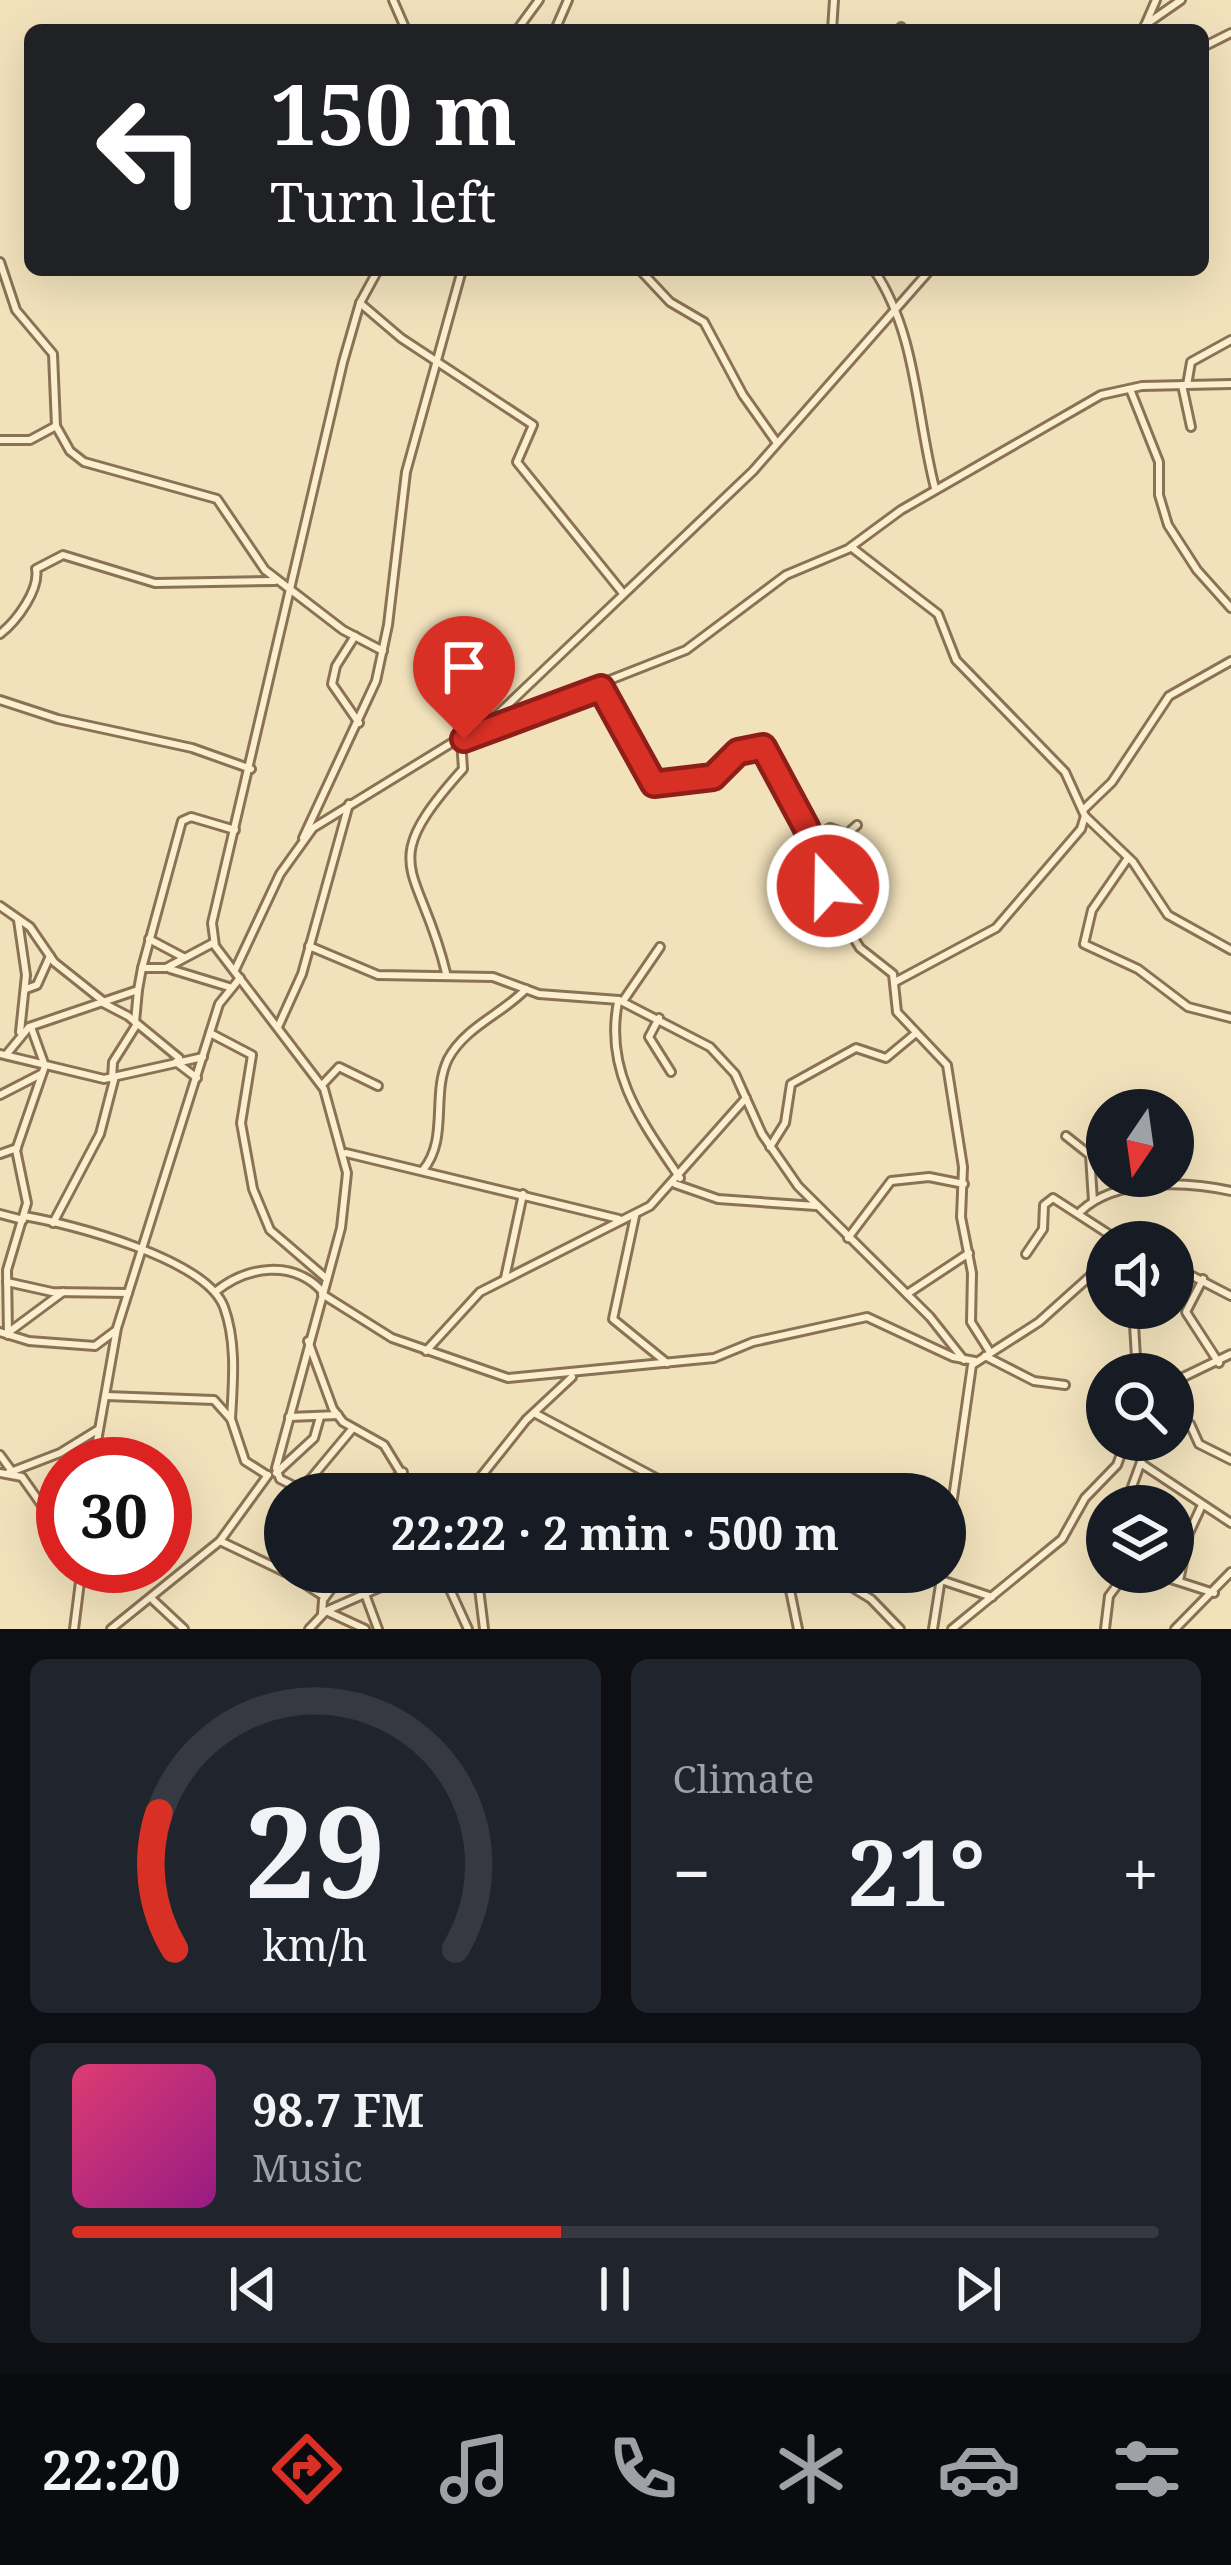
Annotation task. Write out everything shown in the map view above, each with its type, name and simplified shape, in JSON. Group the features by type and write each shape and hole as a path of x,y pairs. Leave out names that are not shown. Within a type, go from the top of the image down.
{"street":[{"path":"1149,24 1181,0"},
{"path":"0,262 16,310 40,332 55,358 56,426 70,452 84,463 217,499 253,557 278,581 383,651"},
{"path":"275,1473 345,1210 344,1152 322,1085 214,943 212,923 360,303 375,276"},
{"path":"302,842 310,816 359,723 383,651 406,472 460,276"},
{"path":"646,276 670,302 704,322 743,395 777,443"},
{"path":"878,276 897,307 935,490"},
{"path":"476,733 690,534 925,276"},
{"path":"360,303 533,425 517,462 622,593"},
{"path":"1191,427 1184,385 1191,362 1231,340"},
{"path":"98,1437 117,1328 210,1033 280,874 325,818 476,733 601,688 686,650 786,575 851,547 935,490 1101,395 1129,388 1231,384"},
{"path":"1129,388 1159,462 1160,502 1173,535 1231,608"},
{"path":"0,440 30,440 56,426"},
{"path":"851,547 938,614 956,660 1053,758 1073,783 1084,813 1129,857 1176,924 1231,950"},
{"path":"0,634 16,620 37,585 37,568 63,555 155,583 278,581"},
{"path":"355,636 335,666 332,684 359,723"},
{"path":"896,982 996,928 1081,830 1084,813 1112,782 1169,696 1231,661"},
{"path":"601,688 654,784 713,777 738,752 766,749 810,838 819,870 845,903 850,932 896,982 897,1012 946,1065 964,1184 961,1217 969,1253 970,1322 987,1354 1034,1381 1065,1385"},
{"path":"0,700 79,724 192,748 251,769"},
{"path":"446,973 411,877 410,850 422,814 463,769 461,740"},
{"path":"278,1027 292,1005 349,804"},
{"path":"52,1222 100,1134 115,1057 136,1023 148,938 182,821 200,819 236,830"},
{"path":"810,838 830,828 847,834 857,825"},
{"path":"1129,857 1092,910 1084,944 1138,969 1188,1007 1231,1018"},
{"path":"0,906 36,933 50,956 197,1078"},
{"path":"17,918 25,990 19,1035"},
{"path":"148,938 183,957"},
{"path":"166,968 214,943"},
{"path":"309,946 378,975 446,973 508,980 526,989 621,1000 724,1060 770,1147 816,1206 907,1295 962,1360 967,1377 960,1473"},
{"path":"660,946 621,1000 614,1034 632,1110 677,1181 718,1198 816,1206"},
{"path":"25,990 37,985 50,956"},
{"path":"142,968 166,968 229,987"},
{"path":"139,989 31,1027 3,1054 44,1069 113,1078 203,1057"},
{"path":"423,1170 438,1139 442,1078 452,1052 526,989"},
{"path":"658,1018 649,1037 671,1072"},
{"path":"5,1333 4,1282 27,1194 17,1173 17,1148 44,1069 31,1027"},
{"path":"210,1033 252,1055 241,1123 261,1212 281,1243 327,1280"},
{"path":"770,1147 782,1130 787,1092 798,1077 838,1062 852,1048 886,1058 916,1033"},
{"path":"322,1085 344,1067 378,1086"},
{"path":"0,1095 44,1069"},
{"path":"426,1351 480,1292 635,1215 677,1181 746,1097"},
{"path":"1066,1136 1090,1155 1093,1201"},
{"path":"0,1154 17,1148"},
{"path":"344,1152 622,1220"},
{"path":"848,1239 891,1181 929,1177 964,1184"},
{"path":"1081,1211 1093,1201 1154,1186 1231,1190"},
{"path":"505,1279 523,1194"},
{"path":"1026,1253 1043,1229 1048,1200 1062,1199 1094,1221"},
{"path":"0,1214 52,1222 140,1251 199,1277 215,1292 234,1360 231,1419 245,1461 270,1473"},
{"path":"635,1215 613,1318 667,1363"},
{"path":"907,1295 969,1253"},
{"path":"215,1292 261,1268 305,1278 360,1322 426,1351 508,1378 714,1358 753,1342 867,1317 962,1360 976,1361"},
{"path":"1194,1275 1231,1296"},
{"path":"1203,1279 1186,1312 1219,1363"},
{"path":"967,1377 976,1361 1039,1322 1086,1280"},
{"path":"4,1282 63,1292 128,1292"},
{"path":"5,1333 63,1292"},
{"path":"5,1333 94,1346 110,1339 117,1328"},
{"path":"308,1341 338,1415 385,1444 403,1472"},
{"path":"1194,1373 1231,1354"},
{"path":"487,1473 574,1375"},
{"path":"106,1396 210,1398 231,1419"},
{"path":"536,1414 647,1473"},
{"path":"289,1417 338,1415"},
{"path":"276,1473 314,1438 320,1417"},
{"path":"315,1473 353,1428"},
{"path":"6,1472 60,1453 99,1429"},
{"path":"1194,1433 1199,1444 1231,1460"},
{"path":"0,1456 6,1472"},
{"path":"952,1629 1063,1539 1084,1498 1119,1461"},
{"path":"1134,1485 1143,1461"},
{"path":"1142,1464 1231,1523"},
{"path":"6,1472 22,1477 36,1497"},
{"path":"111,1629 153,1600 220,1541 264,1487"},
{"path":"1194,1523 1203,1504"},
{"path":"220,1541 264,1562"},
{"path":"1178,1627 1231,1572"},
{"path":"966,1586 992,1597"},
{"path":"1194,1586 1214,1593"},
{"path":"74,1629 79,1593"},
{"path":"319,1593 325,1597"},
{"path":"324,1612 329,1593"},
{"path":"452,1593 468,1629"},
{"path":"480,1593 484,1629"},
{"path":"791,1593 798,1629"},
{"path":"861,1593 900,1629"},
{"path":"933,1629 938,1593"},
{"path":"1105,1629 1111,1593"},
{"path":"309,1629 324,1612 364,1594 378,1629"},
{"path":"153,1600 184,1629"},
{"path":"324,1612 365,1629"},
{"path":"1178,1627 1191,1629"}],"route":[{"path":"464,739 601,688 654,784 713,777 738,752 763,747 806,827 828,886"}]}
